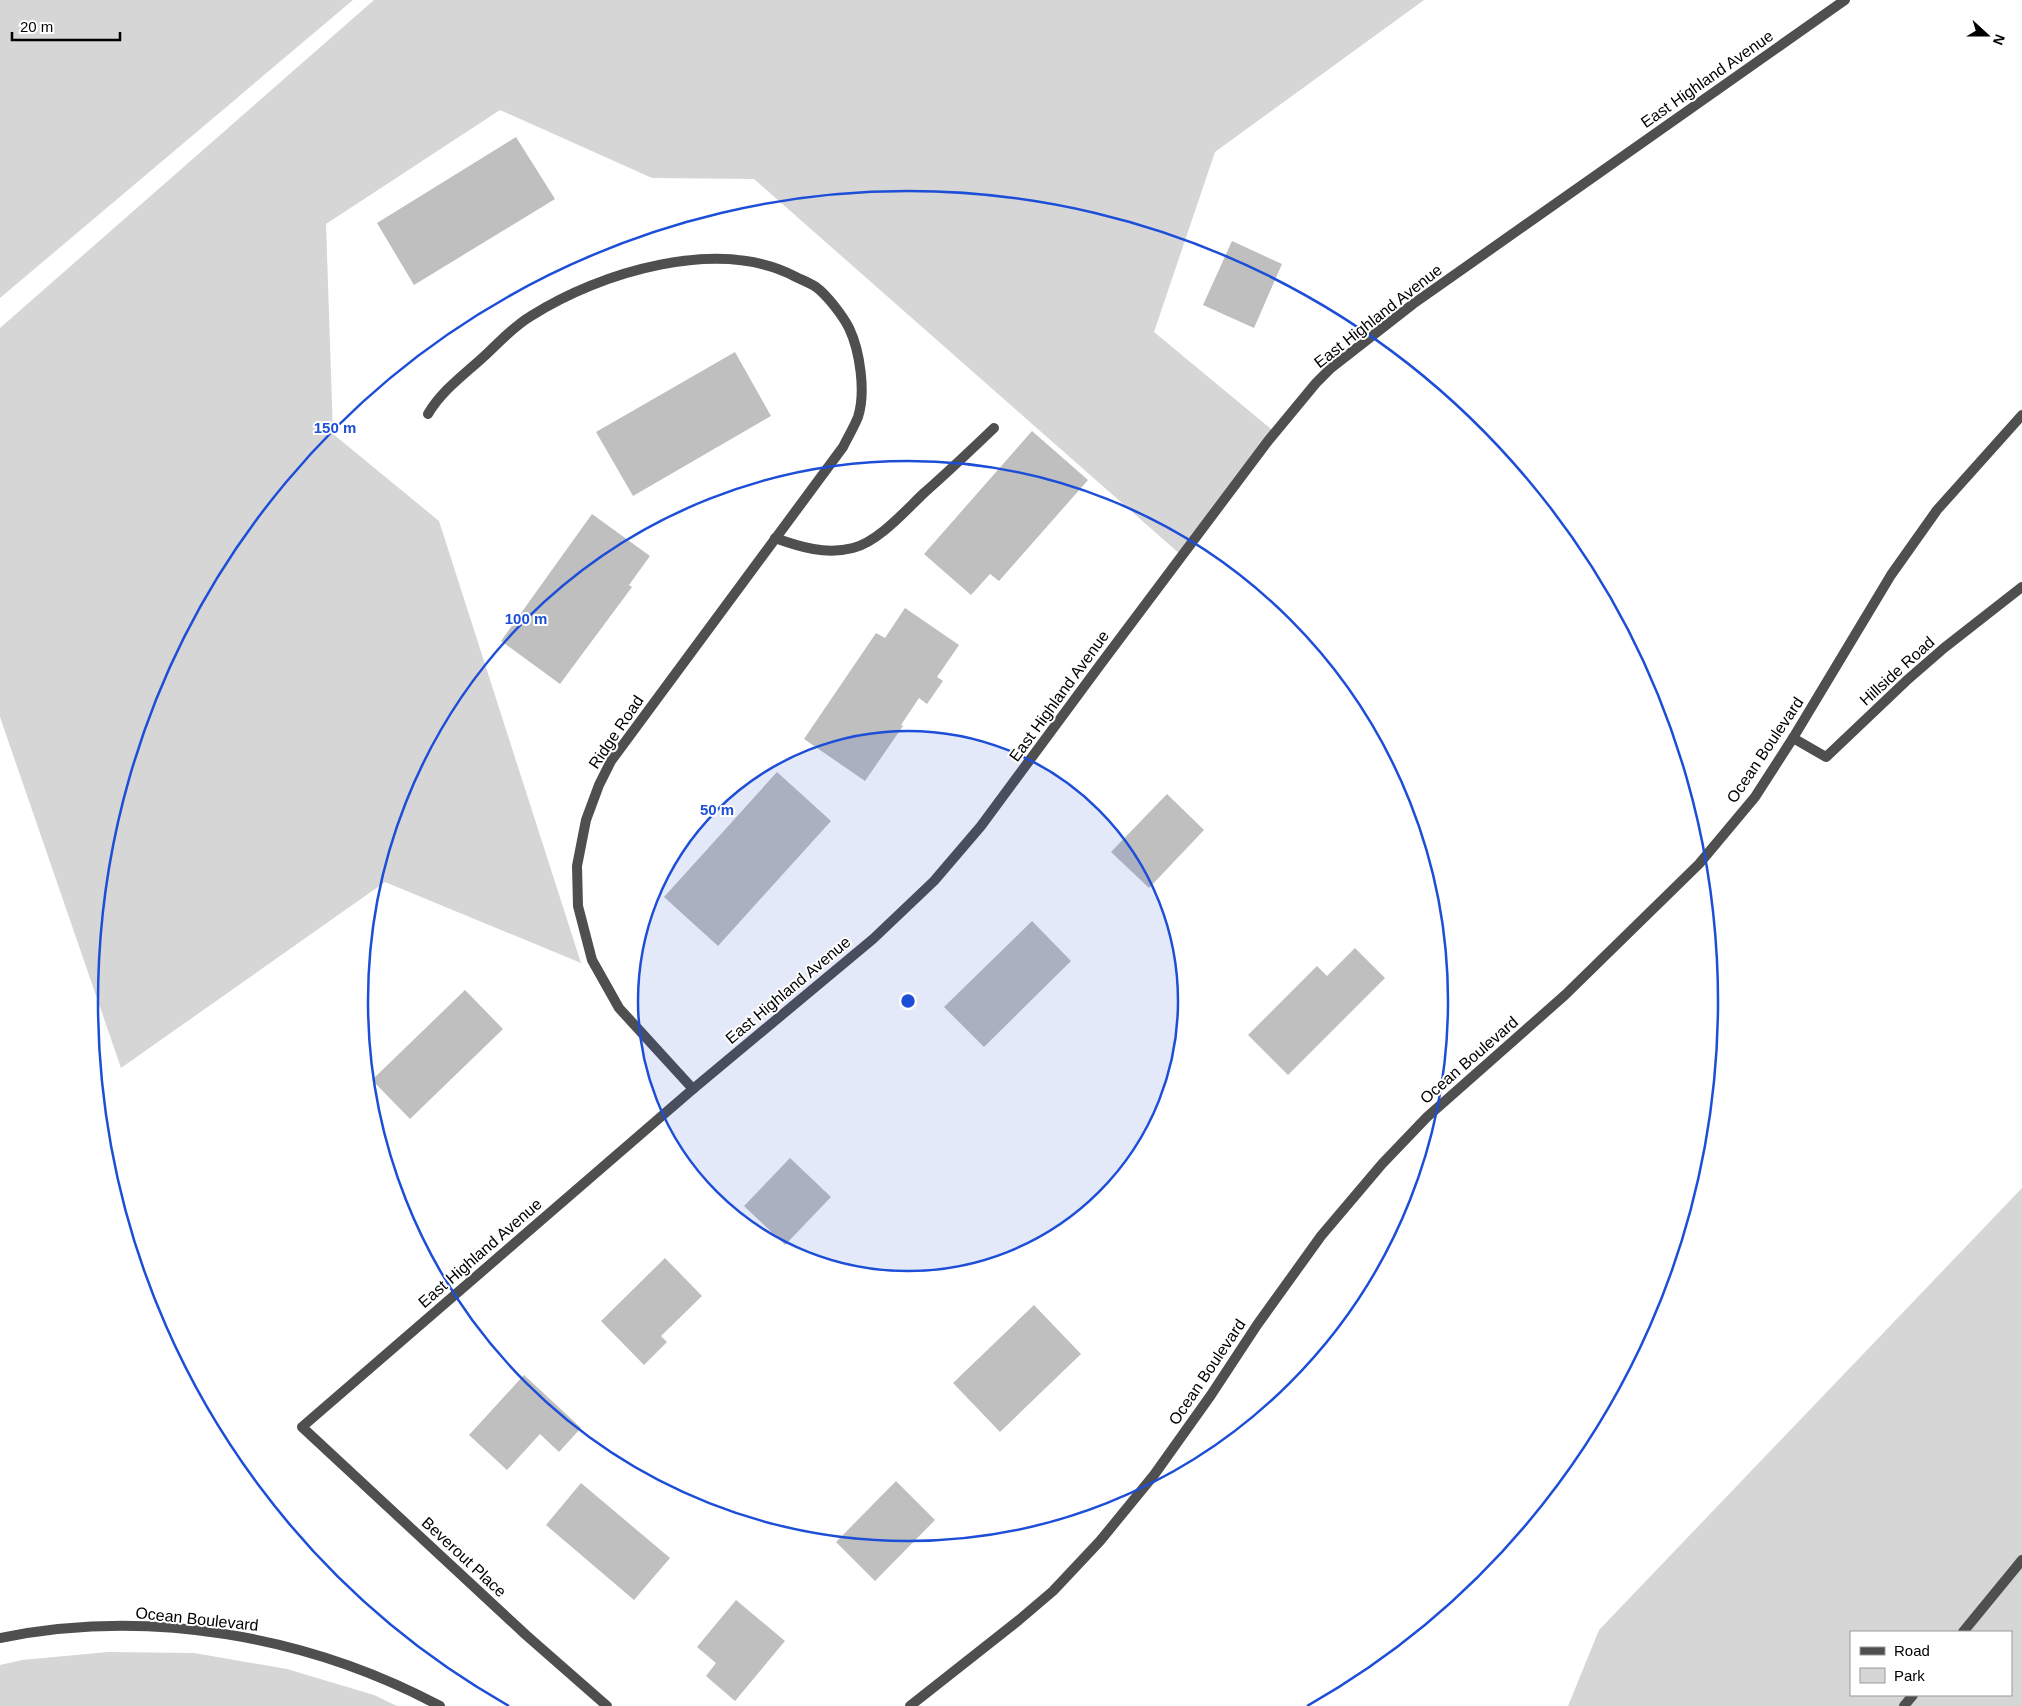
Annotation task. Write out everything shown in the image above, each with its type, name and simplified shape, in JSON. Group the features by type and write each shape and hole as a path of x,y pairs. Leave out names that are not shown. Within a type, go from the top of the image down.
{"street":[{"name":"East Highland Avenue","path":"302,1427 693,1089 873,939 934,881 981,826 1268,441 1316,383 1331,368 1413,304 1845,0"},
{"name":"Ridge Road","path":"428,414 443,392 482,358 505,334 531,316 568,296 629,271 682,260 747,260 780,268 817,288 844,319 854,340 862,385 858,416 843,447 611,761 599,785 586,820 577,866 578,906 592,960 619,1008 693,1089"},
{"name":"Ocean Boulevard","path":"910,1706 1053,1591 1100,1541 1160,1467 1211,1395 1257,1324 1330,1224 1382,1164 1427,1116 1565,995 1699,864 1754,798 1793,738 1891,576 1937,510 2022,415"},
{"path":"774,538 799,546 828,551 854,548 870,541 890,525 994,428"},
{"name":"Hillside Road","path":"1793,738 1826,757 1944,648 2022,587"},
{"name":"Beverout Place","path":"302,1427 526,1635 607,1706"},
{"path":"1964,1631 2022,1560"},
{"name":"Ocean Boulevard","path":"0,1638 57,1630 114,1627 166,1628 214,1632 265,1640 314,1653 362,1669 410,1690 440,1706"},
{"path":"1904,1706 1912,1696"}],"green space":[{"path":"0,0 353,0 0,298"},
{"path":"374,0 1424,0 1215,152 1154,332 1277,434 1181,555 754,179 652,178 500,110 326,224 333,434 439,521 581,963 385,882 121,1068 0,717 0,328"},
{"path":"2022,1188 2022,1706 1568,1706 1599,1630"},
{"path":"108,1652 194,1653 287,1669 374,1695 397,1706 0,1706 0,1665 22,1660"}],"building":[{"path":"516,137 555,199 414,285 377,223"},
{"path":"1232,241 1282,264 1254,328 1203,305"},
{"path":"735,352 771,416 633,496 596,432"},
{"path":"1032,431 1088,480 999,581 990,574 971,595 924,554"},
{"path":"592,514 650,556 629,585 632,587 560,684 501,641"},
{"path":"905,608 959,645 937,677 943,681 927,704 919,698 901,725 903,726 865,781 804,739 876,633 885,638"},
{"path":"777,772 831,821 718,946 664,897"},
{"path":"1167,794 1204,830 1149,888 1111,852"},
{"path":"1032,921 1071,961 984,1047 944,1007"},
{"path":"1355,948 1385,978 1288,1075 1248,1035 1317,966 1327,976"},
{"path":"465,990 503,1029 410,1119 372,1080"},
{"path":"790,1158 831,1197 785,1245 744,1206"},
{"path":"665,1258 702,1296 661,1336 667,1342 644,1365 601,1321"},
{"path":"1034,1305 1081,1354 1000,1432 953,1383"},
{"path":"524,1375 581,1428 559,1452 540,1434 507,1470 469,1435"},
{"path":"896,1481 935,1520 875,1581 836,1542"},
{"path":"581,1483 670,1558 634,1600 546,1525"},
{"path":"736,1600 785,1641 735,1701 706,1676 716,1663 697,1647"}]}
